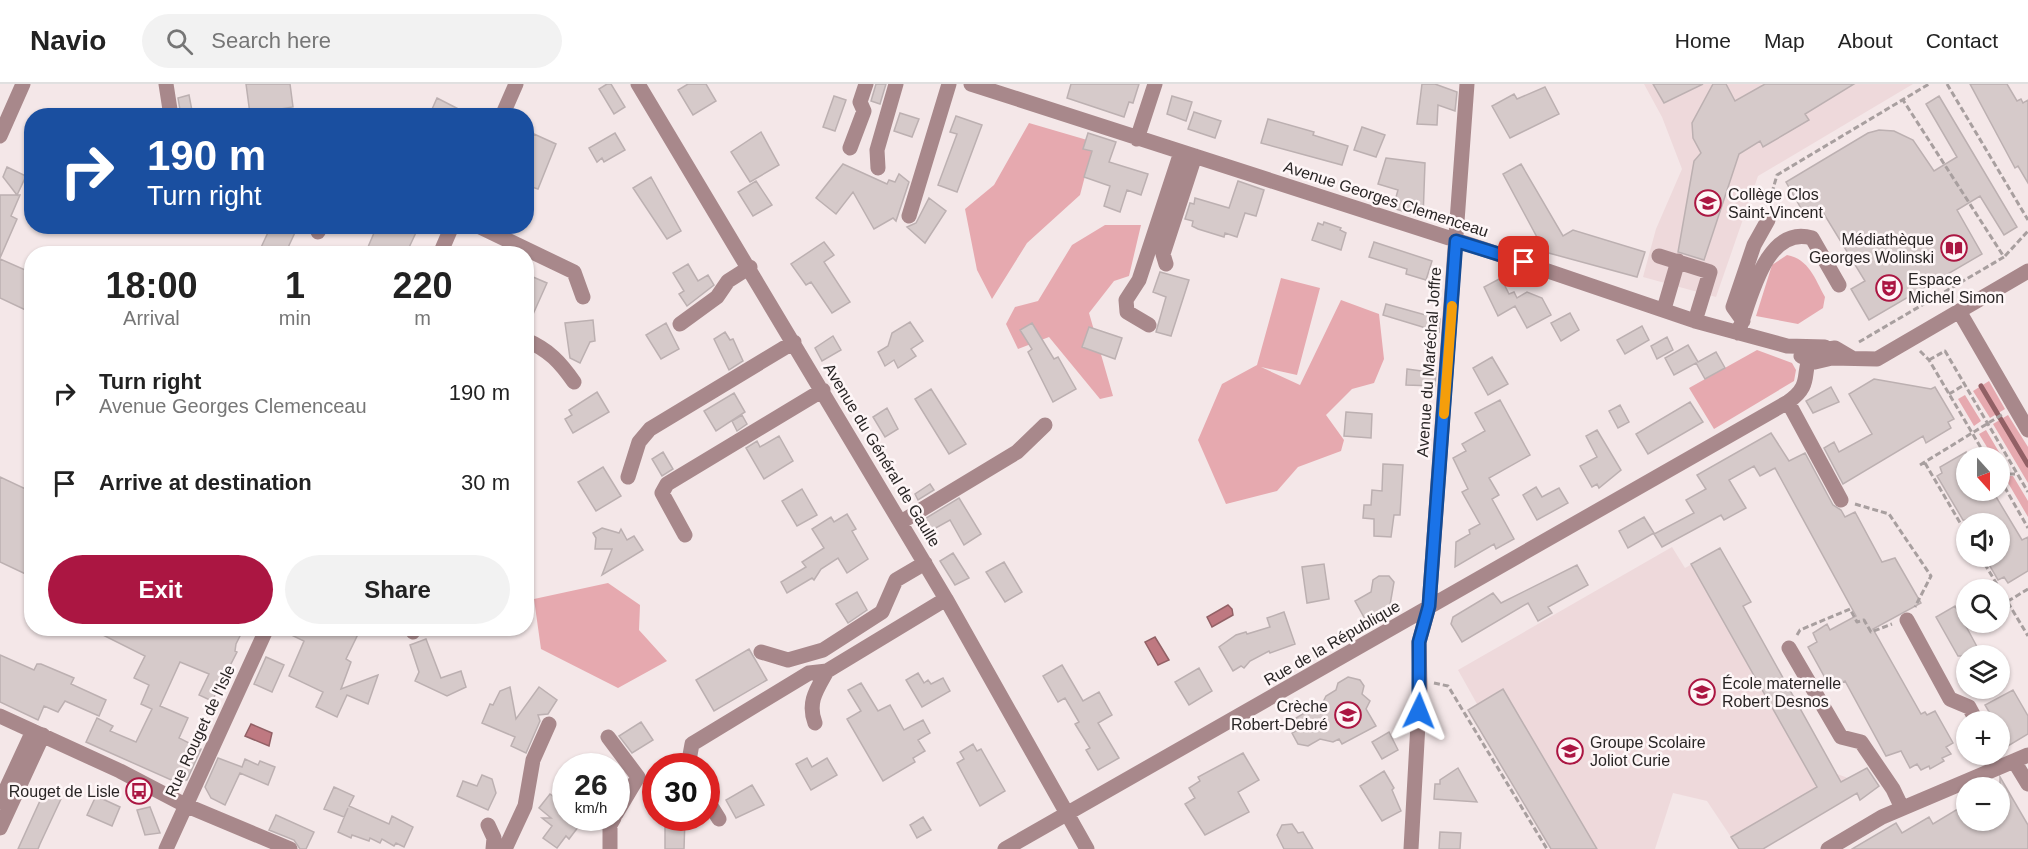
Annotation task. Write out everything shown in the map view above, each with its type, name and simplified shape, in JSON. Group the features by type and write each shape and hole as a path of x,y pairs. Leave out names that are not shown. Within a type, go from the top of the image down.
{"street":[{"path":"0,136 23,84"},
{"path":"166,84 170,108"},
{"path":"506,108 516,84"},
{"name":"Avenue du Général de Gaulle","path":"638,84 750,267 901,522 1087,849"},
{"path":"850,148 864,111 860,102 866,84"},
{"path":"878,168 877,150 896,84"},
{"path":"909,216 949,84"},
{"name":"Avenue Georges Clemenceau","path":"971,84 989,87 1137,139 1456,241 1695,321 1741,327 1789,347 1809,360"},
{"path":"1137,139 1155,84"},
{"name":"Avenue du Maréchal Joffre","path":"1411,849 1420,688 1419,642 1429,606 1467,84"},
{"path":"1166,264 1163,254 1188,154"},
{"path":"1149,325 1127,312 1126,300 1138,280 1188,154"},
{"path":"1741,327 1733,307 1754,245 1775,217"},
{"path":"495,234 520,246"},
{"path":"1741,327 1764,262 1782,242 1803,236 1812,238 1839,285"},
{"path":"534,253 574,272 584,297"},
{"path":"1659,256 1710,272 1695,321"},
{"path":"1664,309 1678,261"},
{"path":"680,324 717,297 728,281 750,267"},
{"path":"1809,360 1877,359 2028,271"},
{"path":"1959,311 2028,430"},
{"path":"628,477 639,442 650,429 794,342"},
{"path":"534,343 545,348 560,362 574,382"},
{"name":"Avenue Georges Clemenceau","path":"1789,347 1808,345 1825,347"},
{"path":"1809,360 1815,351 1825,347 1835,348 1852,358"},
{"name":"Rue de la République","path":"1005,849 1788,402 1801,393 1808,379 1809,360"},
{"path":"685,535 664,501 662,493 667,484 823,390"},
{"path":"1788,402 1841,500"},
{"path":"901,522 1017,452 1045,425"},
{"path":"761,652 788,660 823,650 882,612 896,580 925,563"},
{"path":"690,753 692,744 809,673 826,671 946,599"},
{"path":"1908,620 1950,699 1969,707 1971,711"},
{"path":"1391,630 1419,642"},
{"name":"Rue Rouget de l'Isle","path":"166,849 263,636"},
{"path":"1789,648 1841,737 1861,741 1893,789 1902,808"},
{"path":"814,723 810,711 811,700 826,671"},
{"path":"0,716 127,775 144,776 187,801 245,823 260,836 290,849"},
{"path":"505,849 525,806 533,760 549,724"},
{"path":"0,802 38,733"},
{"path":"0,828 38,733"},
{"path":"608,737 620,753"},
{"path":"2010,759 2028,784"},
{"path":"1828,849 1902,808 1997,765"},
{"path":"630,766 638,777 630,791"},
{"path":"488,825 494,838 493,849"},
{"path":"610,849 612,831"}],"path":[{"path":"1775,217 1773,189 1777,175 1929,84"},
{"path":"1947,84 2028,220"},
{"path":"1903,100 2004,256"},
{"path":"1849,341 1859,342 2004,256 2028,231"},
{"path":"1911,340 1929,360 1981,447"},
{"path":"1929,360 1945,351 1989,422 2028,492"},
{"path":"1949,394 1964,385"},
{"path":"1920,465 2007,412"},
{"path":"1925,463 1956,516"},
{"path":"2010,474 2018,474"},
{"path":"2010,496 2028,528"},
{"path":"1789,648 1800,630 1850,609 1857,622 1864,620 1871,632 1908,620 1931,576 1889,514 1841,500"},
{"path":"2010,599 2028,589"},
{"path":"2010,606 2028,636"},
{"path":"1433,683 1448,686 1546,849"}],"shaded area":[{"name":"Collège Clos Saint-Vincent","path":"1644,84 1913,84 1758,176 1716,297 1643,277 1656,229 1682,169 1662,117"},
{"path":"1029,123 1094,142 1080,195 1027,243 992,299 977,270 965,209 994,185"},
{"path":"1105,225 1141,225 1129,276 1114,281 1089,313 1113,396 1100,399 1049,337 1018,349 1006,324 1015,307 1038,301 1072,245"},
{"path":"1787,255 1795,257 1806,265 1825,297 1823,308 1798,324 1756,316 1772,265"},
{"path":"1281,278 1320,288 1297,375 1261,367 1300,385 1341,300 1379,314 1384,359 1374,383 1352,389 1326,415 1344,440 1341,451 1298,467 1277,491 1226,504 1198,440 1222,384 1257,365"},
{"path":"1757,350 1792,363 1796,370 1794,381 1714,429 1689,388"},
{"path":"1989,381 2005,409 1990,418 1973,391"},
{"path":"1965,395 1981,421 1974,426 1958,399"},
{"path":"2008,415 2028,447 2028,483 2010,453 2010,447 2007,447 1993,424"},
{"path":"1986,430 1996,447 1987,447 1979,434"},
{"path":"2010,476 2013,476 2028,501 2028,517 2010,486"},
{"path":"1672,547 1685,568 1720,548 1751,602 1743,607 1837,774 1848,778 1857,793 1763,819 1731,837 1707,801 1673,793 1655,849 1551,849 1468,710 1477,704 1458,670"},
{"path":"608,583 640,605 639,630 667,661 618,688 541,649 534,599"},
{"path":"1228,605 1233,615 1212,627 1207,617"},
{"path":"1155,637 1169,660 1158,665 1145,642"},
{"path":"251,724 272,733 269,746 245,736"}],"building":[{"path":"246,84 290,84 293,107 249,108"},
{"path":"611,84 625,107 614,114 599,89"},
{"path":"688,84 706,84 716,101 693,115 678,90"},
{"path":"876,84 886,84 880,104 871,101"},
{"path":"1071,84 1139,84 1133,103 1129,102 1124,117 1067,98"},
{"path":"1422,84 1435,84 1457,92 1455,111 1438,105 1437,125 1417,124"},
{"path":"1653,84 1703,84 1664,103"},
{"path":"1713,84 1726,84 1735,101 1765,84 1854,84 1805,114 1809,120 1763,147 1760,141 1739,154 1704,260 1678,252 1694,161 1701,153 1693,138 1692,123"},
{"path":"1970,84 2007,84 2017,101 2021,99 2023,103 2028,100 2028,183 2018,166 2015,168"},
{"path":"1545,87 1559,114 1510,138 1492,106 1514,94 1517,99"},
{"path":"189,95 191,108 180,108 178,98"},
{"path":"834,96 846,100 835,131 823,127"},
{"path":"1172,96 1192,102 1186,121 1167,114"},
{"name":"Espace Michel Simon","path":"1939,96 2017,227 2004,235 1980,196 1957,210 1982,254 1869,320 1851,289 1865,281 1821,209 1806,217 1786,182 1868,133 1879,130 1894,131 1913,140 1934,171 1957,157 1926,104"},
{"path":"437,98 456,108 433,108"},
{"path":"1194,112 1221,121 1215,138 1188,129"},
{"path":"900,113 919,119 912,137 894,131"},
{"path":"956,116 982,125 957,192 938,185 957,134 950,132"},
{"path":"1268,119 1314,132 1313,135 1348,146 1342,165 1261,143"},
{"path":"1362,127 1385,135 1376,157 1354,150"},
{"path":"761,132 779,165 750,182 731,152"},
{"path":"615,133 625,150 604,162 602,158 597,162 589,148"},
{"path":"1088,133 1116,142 1109,162 1148,174 1141,195 1127,190 1120,212 1104,206 1110,186 1084,177 1092,151 1083,149"},
{"path":"534,134 556,144 538,189 534,188"},
{"path":"1386,158 1425,163 1423,218 1393,208 1398,190 1378,184"},
{"path":"843,164 887,184 889,180 895,182 899,174 909,182 896,221 893,218 874,229 853,192 836,214 816,198"},
{"path":"1521,164 1563,236 1573,230 1645,252 1637,277 1545,252 1503,174"},
{"path":"7,167 24,175 17,195 3,177"},
{"path":"651,177 681,231 667,239 633,188"},
{"path":"756,181 772,205 753,216 738,192"},
{"path":"1238,181 1264,190 1256,216 1245,213 1237,237 1225,233 1224,237 1198,229 1192,226 1193,221 1185,219 1190,203 1194,204 1195,198 1229,208"},
{"path":"0,195 20,195 11,216 17,219 0,258"},
{"path":"929,198 946,211 925,243 907,227 916,223"},
{"path":"1324,222 1341,228 1340,230 1346,233 1341,250 1312,240 1318,223 1323,225"},
{"path":"267,234 294,234 289,246 262,246"},
{"path":"374,234 415,234 410,246 368,246"},
{"path":"824,242 834,255 824,262 850,302 832,313 811,282 806,285 791,264"},
{"path":"1374,242 1432,261 1426,280 1406,274 1407,269 1369,257"},
{"path":"0,259 24,270 24,309 0,298"},
{"path":"688,264 698,281 708,275 714,285 687,306 679,294 684,291 673,273"},
{"path":"1160,272 1189,280 1171,336 1156,332 1166,297 1153,292"},
{"path":"534,277 547,283 534,312"},
{"path":"1501,278 1509,294 1514,292 1517,298 1527,292 1542,298 1551,315 1527,328 1515,306 1498,316 1484,287"},
{"path":"1386,304 1440,319 1439,332 1383,315"},
{"path":"1570,313 1579,330 1561,341 1551,323"},
{"path":"593,320 595,341 590,342 580,363 570,358 565,323"},
{"path":"910,322 923,341 911,349 916,356 898,368 894,360 885,366 878,352 888,346 892,333"},
{"path":"666,323 679,349 661,359 646,335"},
{"path":"1032,323 1054,359 1058,357 1076,389 1053,402 1028,352 1032,349 1020,330"},
{"path":"1642,326 1649,340 1625,354 1617,340"},
{"path":"1089,327 1122,338 1115,359 1082,347"},
{"path":"725,332 730,340 733,339 743,361 729,370 714,339"},
{"path":"833,336 841,350 822,361 815,348"},
{"path":"1667,337 1673,350 1657,359 1651,346"},
{"path":"1688,345 1698,362 1716,352 1725,368 1705,379 1696,363 1674,375 1665,358"},
{"path":"1492,357 1508,384 1488,395 1473,368"},
{"path":"1407,369 1436,373 1435,386 1406,385"},
{"path":"1874,379 1931,389 1935,387 1954,419 1948,422 1951,428 1926,443 1923,436 1843,484 1824,448 1834,442 1839,452 1872,434 1849,394"},
{"path":"1831,387 1839,402 1813,413 1806,401"},
{"path":"931,389 966,444 949,454 915,399"},
{"path":"597,392 609,412 573,433 565,419 572,415 569,410"},
{"path":"734,393 745,412 716,431 704,411"},
{"path":"1500,400 1530,455 1489,478 1499,495 1492,499 1514,539 1496,549 1494,544 1455,567 1456,542 1470,534 1469,530 1480,524 1462,492 1468,489 1453,458 1466,451 1462,444 1485,431 1475,413"},
{"path":"1690,402 1703,422 1648,454 1636,434"},
{"path":"1620,405 1629,422 1618,428 1609,411"},
{"path":"887,408 898,429 885,437 873,417"},
{"path":"1346,412 1372,414 1371,438 1344,436"},
{"path":"742,415 747,424 737,431 732,421"},
{"path":"1597,430 1621,470 1599,488 1597,484 1592,487 1580,466 1597,457 1586,436"},
{"path":"1771,433 1789,461 1805,453 1833,505 1841,510 1845,517 1855,512 1882,562 1895,558 1921,603 1873,629 1921,714 1925,712 1927,715 1935,711 1953,743 1946,747 1951,754 1942,758 1944,761 1930,769 1929,766 1921,770 1917,764 1910,768 1901,751 1886,756 1845,681 1839,684 1837,681 1829,685 1808,647 1817,642 1813,633 1827,624 1830,630 1856,616 1775,468 1760,476 1754,466 1729,480 1746,508 1724,520 1721,515 1662,547 1654,534 1694,513 1686,500 1706,489 1697,475"},
{"path":"779,436 793,461 764,479 746,448 757,441 760,447"},
{"path":"663,452 673,469 662,476 652,459"},
{"path":"1956,458 1956,501 1999,501 2006,513 1959,513 1937,476 1942,473 1940,467"},
{"path":"1383,464 1403,465 1400,515 1394,515 1391,537 1374,536 1374,519 1363,518 1364,505 1371,505 1372,490 1382,491"},
{"path":"603,467 621,496 596,511 578,482"},
{"path":"0,477 24,488 24,573 0,562"},
{"path":"930,484 934,490 918,500 915,494"},
{"path":"1536,487 1542,497 1559,488 1568,503 1537,520 1523,495"},
{"path":"802,489 817,515 797,526 782,501"},
{"path":"959,498 981,534 964,545 950,520 925,534 918,523"},
{"path":"847,514 856,529 852,531 868,559 847,573 838,558 821,569 814,580 812,578 787,593 781,582 806,567 802,562 824,548 812,529 831,517 834,522"},
{"path":"1644,517 1654,533 1628,548 1619,531"},
{"path":"2010,520 2022,540 2028,537 2028,571 2010,582 2010,579 2004,577 1997,579 1990,567 2010,567"},
{"path":"602,528 619,533 621,529 627,540 634,536 643,550 602,575 612,549 595,549 596,538 593,533"},
{"path":"1720,548 1751,602 1743,606 1841,782 1867,768 1879,786 1860,800 1857,793 1763,849 1739,849 1731,837 1817,787 1691,564"},
{"path":"953,553 969,578 955,585 940,561"},
{"path":"1004,562 1022,592 1005,602 986,572"},
{"path":"1324,564 1329,599 1307,603 1302,567"},
{"path":"1577,565 1588,585 1548,607 1552,613 1538,621 1528,603 1462,642 1451,624 1453,617 1493,593 1501,603"},
{"path":"1379,576 1389,576 1394,582 1390,605 1365,619 1355,601 1371,592 1373,580"},
{"path":"857,592 867,610 848,623 836,604"},
{"path":"1955,606 1956,633 1970,633 1976,645 1956,645 1956,652 1936,617"},
{"path":"1284,612 1295,644 1270,653 1269,651 1250,661 1244,668 1241,666 1233,671 1219,647 1236,635 1270,627 1267,618"},
{"path":"105,636 240,636 236,644 235,651 237,652 212,701 199,695 209,674 180,662 160,706 188,718 179,738 201,749 187,780 178,783 86,742 97,718 113,726 110,731 136,742 152,709 141,704 149,685 134,678 145,656"},
{"path":"294,636 357,636 346,659 351,662 341,689 378,675 368,704 347,695 337,717 316,707 323,692 289,676 304,641"},
{"path":"426,639 441,678 461,671 466,687 447,696 415,681 419,672 410,645"},
{"path":"749,649 767,680 714,711 696,680"},
{"path":"0,655 34,670 37,664 41,664 74,678 71,684 106,700 99,716 65,701 58,712 44,706 38,720 0,702"},
{"path":"266,657 284,665 272,692 254,684"},
{"path":"1062,665 1083,701 1099,692 1112,715 1098,723 1119,758 1098,770 1086,750 1090,748 1075,724 1079,722 1065,698 1058,702 1043,676"},
{"path":"1199,668 1212,691 1189,705 1175,682"},
{"path":"918,673 924,683 928,680 931,684 943,678 950,691 922,707 906,680"},
{"path":"1348,677 1360,680 1364,686 1362,694 1370,701 1366,709 1376,726 1342,744 1339,739 1333,742 1320,739 1308,746 1298,744 1292,733 1301,728 1296,718 1323,702 1326,696 1336,690 1338,683"},
{"path":"861,683 878,711 890,705 904,730 923,720 930,733 918,740 925,751 913,758 915,762 883,781 847,719 861,711 848,690"},
{"path":"510,687 516,719 539,687 557,700 548,714 538,715 540,721 526,753 511,746 515,737 482,723 490,704 493,705 500,691"},
{"path":"1503,689 1597,849 1551,849 1468,710"},
{"path":"2013,690 2028,716 2028,734 2010,745 2010,711 1989,711 1985,705 1996,699 2010,699 2010,692"},
{"path":"641,722 653,740 632,753 619,736"},
{"path":"1389,732 1398,750 1382,759 1372,742"},
{"path":"973,744 977,751 981,749 1005,791 980,806 957,763 964,759 960,752"},
{"path":"1243,753 1259,780 1238,792 1249,812 1205,835 1185,804 1195,798 1189,788 1200,781 1198,777"},
{"path":"218,758 242,767 245,759 258,765 260,761 275,767 268,785 240,773 225,805 211,798 205,787"},
{"path":"807,758 812,767 827,758 837,775 811,790 796,764"},
{"path":"1458,768 1477,802 1434,799 1435,784 1440,784 1440,780"},
{"path":"1384,771 1394,788 1392,790 1401,811 1382,821 1360,786"},
{"path":"482,775 492,779 496,793 488,810 457,796 463,781 477,786"},
{"path":"752,785 764,805 736,818 726,800"},
{"path":"334,787 354,796 349,806 389,824 392,816 413,827 404,847 396,843 394,846 382,839 380,843 370,838 369,841 352,835 351,838 338,832 348,808 344,817 324,809"},
{"path":"44,792 61,799 38,849 18,849"},
{"path":"550,794 552,795 552,826 542,818 551,818 539,808"},
{"path":"2010,794 2028,825 2028,849 1852,849 1896,823 1902,833 1929,817 1933,824 1956,810 1956,831 2010,831"},
{"path":"96,796 120,807 112,826 87,815"},
{"path":"150,807 160,833 145,835 137,810"},
{"path":"276,815 314,832 306,849 300,849 294,840 269,830"},
{"path":"923,817 931,830 917,838 910,825"},
{"path":"1292,824 1298,833 1303,832 1313,849 1284,849 1277,835 1282,825"},
{"path":"552,826 552,831 575,831 569,839 566,836 557,848 543,838"},
{"path":"665,831 685,831 684,849 665,849"},
{"path":"1440,832 1461,833 1460,849 1439,849"}],"waterway":[{"path":"1981,386 2028,465"}],"slow traffic":[{"path":"1444,414 1452,306"}],"place":[{"name":"Collège Clos Saint-Vincent","path":"1708,203"},
{"name":"Médiathèque Georges Wolinski","path":"1954,248"},
{"name":"Espace Michel Simon","path":"1889,288"},
{"name":"École maternelle Robert Desnos","path":"1702,692"},
{"name":"Crèche Robert-Debré","path":"1348,715"},
{"name":"Groupe Scolaire Joliot Curie","path":"1570,751"},
{"name":"Rouget de Lisle","path":"139,791"}],"route":[{"path":"1419,711 1419,642 1429,606 1456,241 1524,262"}]}
